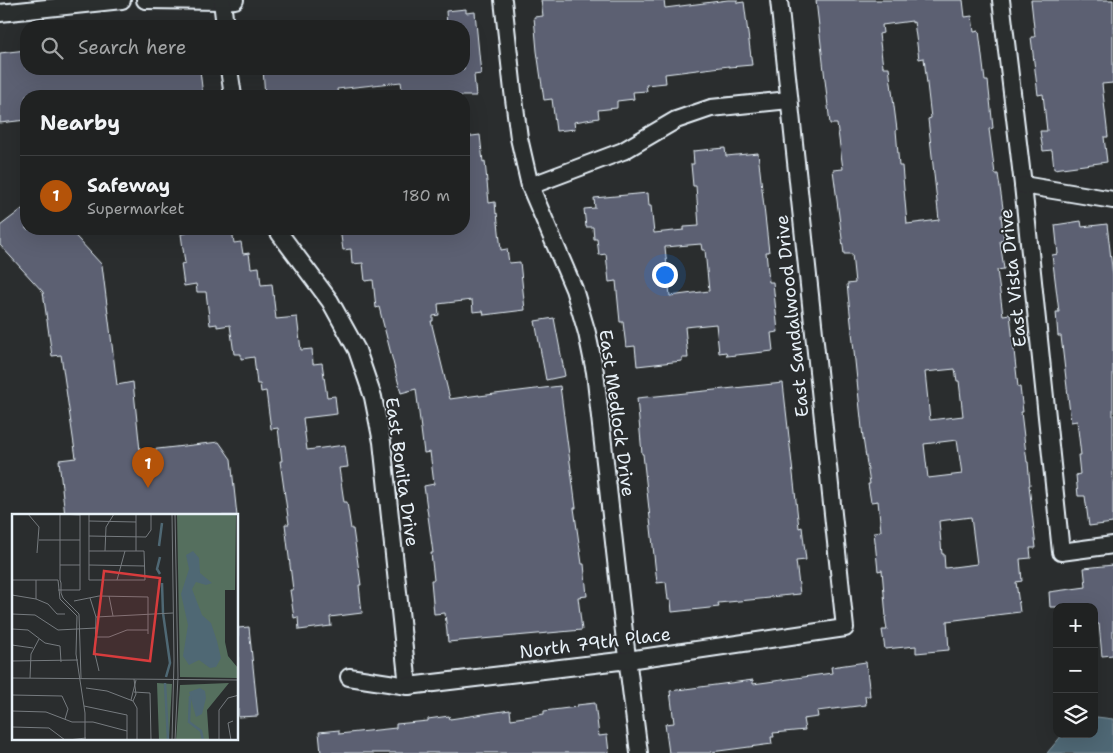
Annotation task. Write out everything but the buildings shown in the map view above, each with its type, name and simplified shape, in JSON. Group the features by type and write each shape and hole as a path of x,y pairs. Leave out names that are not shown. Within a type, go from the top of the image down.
{"street":[{"path":"0,13 122,0"},
{"path":"145,0 228,1 226,20"},
{"name":"East Medlock Drive","path":"503,0 519,138 530,186 574,289 587,333 595,372 639,753"},
{"name":"East Sandalwood Drive","path":"779,0 846,628"},
{"name":"East Vista Drive","path":"1000,0 1023,185 1061,552 1113,545"},
{"path":"230,75 231,90"},
{"path":"530,186 623,152 676,120 711,108 789,100"},
{"path":"1023,185 1113,200"},
{"name":"East Bonita Drive","path":"281,235 330,301 357,350 372,397 382,442 408,686"},
{"name":"North 79th Place","path":"349,677 408,686 628,660 846,628"}],"water":[{"path":"1098,717 1113,719 1113,753 1047,753 1060,738 1098,738"}],"place":[{"name":"Safeway","path":"148,488"}]}
